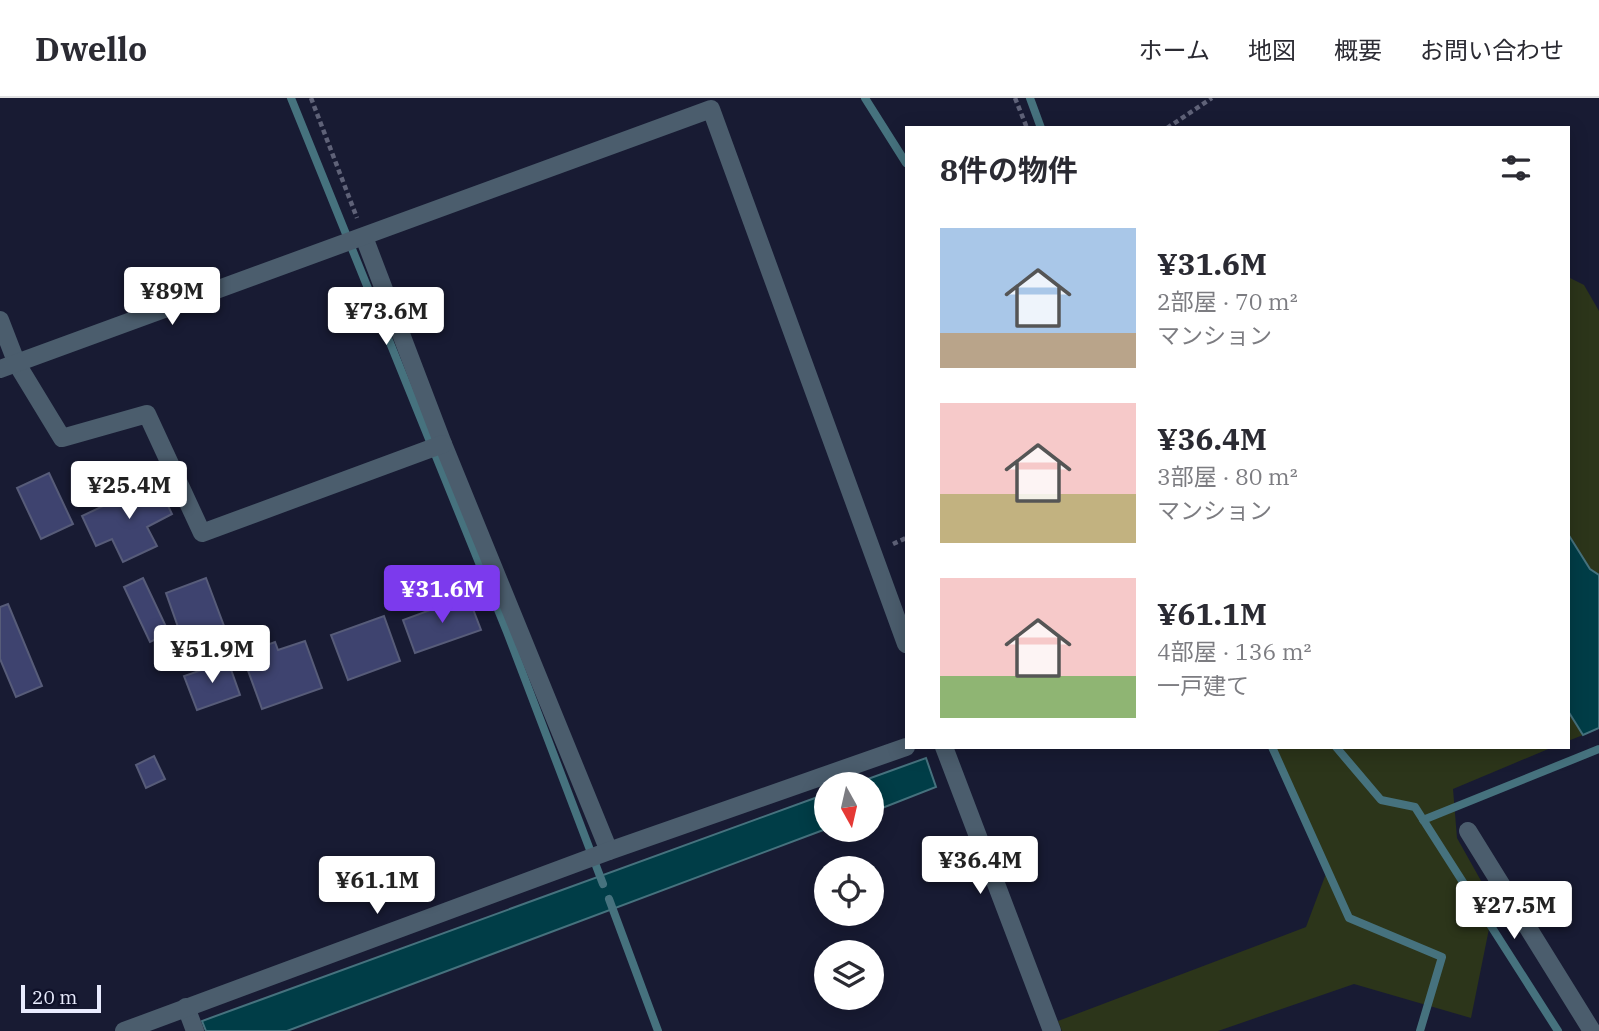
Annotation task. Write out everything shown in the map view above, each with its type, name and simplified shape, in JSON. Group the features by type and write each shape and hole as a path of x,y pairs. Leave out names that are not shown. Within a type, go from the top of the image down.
{"street":[{"path":"8,366 711,109 905,641"},
{"path":"364,237 443,444 609,851"},
{"path":"0,320 8,366 62,438 147,414 202,533 443,444"},
{"path":"124,1031 609,851 905,747"},
{"path":"945,749 1052,1031"},
{"path":"1468,831 1592,1031"},
{"path":"186,1007 195,1031"}],"path":[{"path":"312,98 364,237"},
{"path":"1015,98 1026,126"},
{"path":"1170,126 1212,98"}],"shaded area":[{"path":"1570,278 1584,285 1599,311 1599,575 1590,569 1570,537"},
{"path":"1570,537 1590,569 1599,575 1599,728 1583,735 1570,714"},
{"path":"1570,714 1583,735 1570,740"},
{"path":"1273,749 1548,749 1453,789 1457,838 1494,904 1471,1018 1354,984 1218,1031 1062,1031 1058,1021 1306,927 1327,871"},
{"path":"926,758 936,787 884,807 884,773"},
{"path":"814,798 814,833 287,1031 206,1031 202,1021"}],"building":[{"path":"49,473 73,524 41,539 17,488"},
{"path":"156,481 172,514 147,527 157,546 123,562 112,539 96,546 82,516"},
{"path":"143,578 169,633 150,642 124,587"},
{"path":"206,578 224,626 183,641 166,593"},
{"path":"468,596 481,630 415,653 403,620"},
{"path":"8,604 42,686 16,697 0,659 0,607"},
{"path":"384,616 400,661 348,680 331,635"},
{"path":"305,641 322,688 262,709 242,654 275,642 278,650"},
{"path":"228,661 240,695 197,710 184,676"},
{"path":"154,756 165,779 146,788 136,765"}],"waterway":[{"path":"291,98 507,632 603,884"},
{"path":"865,98 905,161"},
{"path":"1030,98 1040,126"},
{"path":"1273,749 1349,918 1442,957 1420,1031"},
{"path":"1338,749 1381,800 1415,807 1558,1031"},
{"path":"1423,820 1599,749"},
{"path":"609,899 658,1031"}]}
